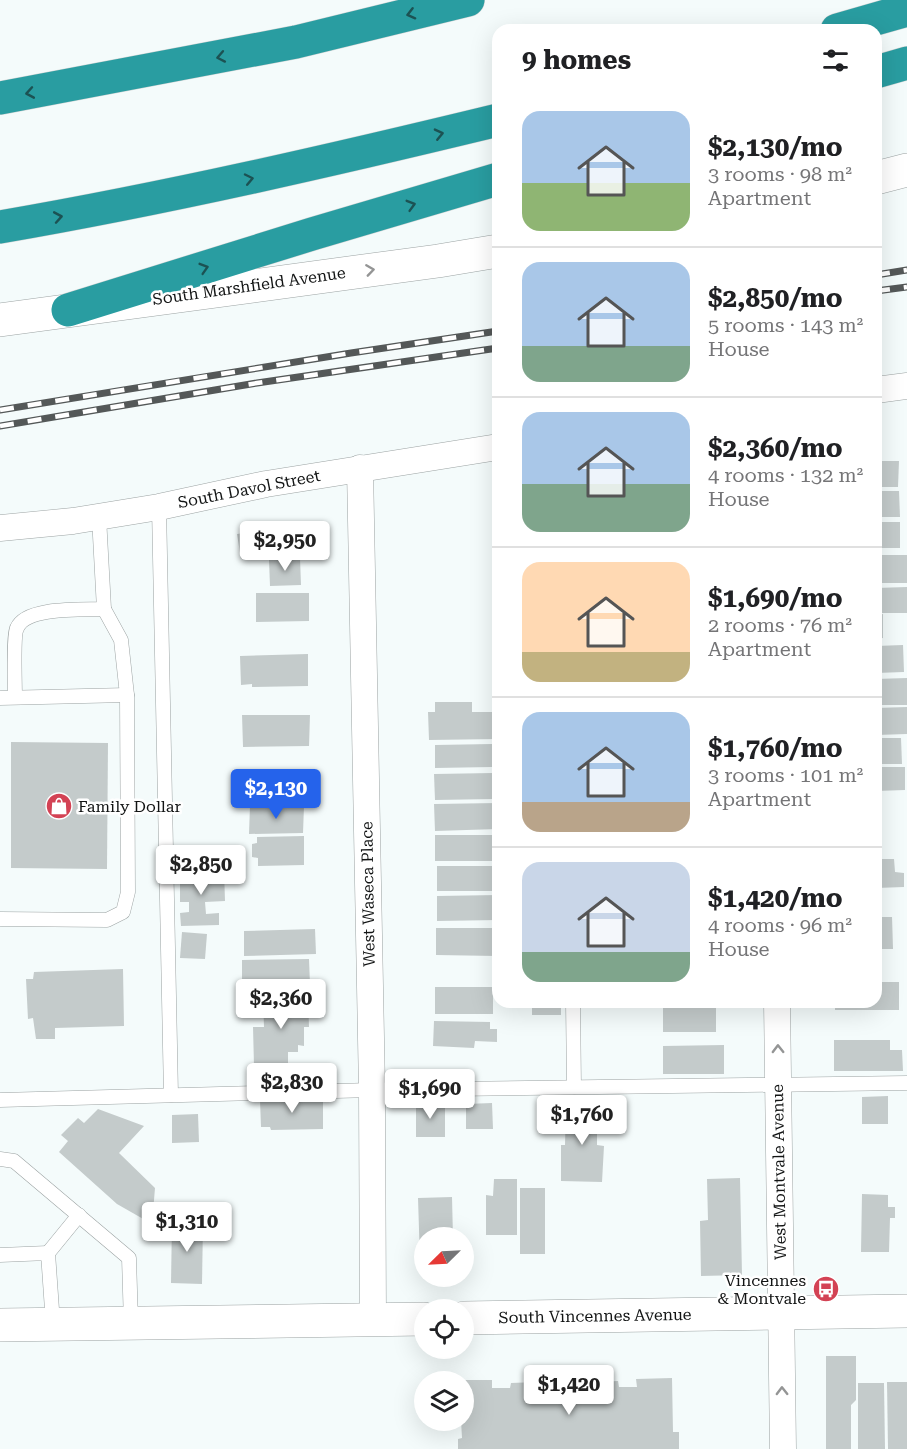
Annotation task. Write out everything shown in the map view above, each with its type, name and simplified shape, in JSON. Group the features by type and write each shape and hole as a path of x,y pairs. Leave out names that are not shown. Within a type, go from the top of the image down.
{"highway":[{"path":"0,98 296,42 468,0"},
{"path":"858,24 907,10"},
{"path":"882,70 907,63"},
{"path":"0,227 112,208 249,179 492,121"},
{"path":"68,310 492,181"}],"main road":[{"path":"882,176 907,170"},
{"name":"South Marshfield Avenue","path":"0,320 492,252"},
{"name":"South Vincennes Avenue","path":"474,1318 907,1311"},
{"path":"0,1325 414,1319"}],"street":[{"path":"882,389 907,386"},
{"name":"South Davol Street","path":"0,528 99,517 159,507 266,484 492,448"},
{"name":"West Waseca Place","path":"360,468 372,1090 373,1319"},
{"name":"West Montvale Avenue","path":"777,1008 783,1449"}],"lane":[{"path":"159,507 171,1095"},
{"path":"0,919 107,920 123,912 128,892 127,695 121,640 104,609 99,517"},
{"path":"15,698 16,628 24,619 36,613 104,609"},
{"path":"0,698 127,695"},
{"path":"573,1008 574,1087"},
{"path":"0,1100 372,1090 907,1083"},
{"path":"0,1159 14,1161 129,1258 131,1323"},
{"path":"53,1324 48,1253 78,1215"},
{"path":"0,1255 48,1253"}],"building":[{"path":"882,461 899,461 898,487 882,487"},
{"path":"882,491 899,491 900,517 882,517"},
{"path":"882,522 900,522 900,548 882,548"},
{"path":"309,524 312,543 303,545 303,549 289,552 289,547 262,550 263,556 241,559 237,534"},
{"path":"882,555 907,555 907,583 882,583"},
{"path":"300,558 301,585 270,586 269,560"},
{"path":"907,587 907,613 882,613 882,588"},
{"path":"256,593 309,593 309,621 256,622"},
{"path":"882,614 883,614 882,638"},
{"path":"903,645 904,672 882,673 882,646"},
{"path":"308,654 308,686 252,687 252,684 241,685 240,656"},
{"path":"907,678 907,705 882,705 882,679"},
{"path":"435,702 472,702 472,712 492,712 492,739 429,740 428,712 435,712"},
{"path":"907,707 907,734 882,735 882,708"},
{"path":"242,715 310,715 309,746 243,747"},
{"path":"882,738 901,738 902,764 882,764"},
{"name":"Family Dollar","path":"11,742 108,743 107,869 11,868"},
{"path":"492,744 492,767 435,768 435,745"},
{"path":"882,767 905,767 905,790 882,791"},
{"path":"492,773 492,799 435,800 434,774"},
{"path":"492,803 492,829 435,831 434,804"},
{"path":"250,806 304,806 303,833 249,834"},
{"path":"435,835 492,835 492,861 435,861"},
{"path":"304,836 304,865 258,866 258,858 252,857 252,844 257,843 257,837"},
{"path":"882,859 894,859 895,872 904,873 904,887 882,888"},
{"path":"437,866 492,866 492,891 437,891"},
{"path":"224,870 225,901 205,902 206,914 219,913 219,925 181,926 180,913 189,912 189,902 180,902 180,871"},
{"path":"492,895 492,920 437,921 437,896"},
{"path":"882,917 892,917 893,949 882,949"},
{"path":"436,928 492,928 492,956 436,955"},
{"path":"315,929 316,954 244,956 244,931"},
{"path":"182,932 207,934 205,959 180,958"},
{"path":"309,959 310,985 242,987 242,960"},
{"path":"123,969 124,1026 55,1028 55,1039 36,1039 33,1018 28,1019 26,979 33,979 34,972"},
{"path":"882,982 899,982 899,1010 835,1010 835,1008 882,1008"},
{"path":"435,987 492,987 493,1014 435,1014"},
{"path":"308,996 309,1027 304,1027 304,1046 298,1045 298,1052 288,1052 288,1065 254,1066 253,1027 264,1027 263,997"},
{"path":"532,1008 561,1008 561,1015 532,1015"},
{"path":"663,1008 716,1008 716,1032 663,1032"},
{"path":"434,1021 490,1022 490,1029 497,1029 497,1042 475,1041 474,1048 433,1046"},
{"path":"834,1040 890,1040 890,1050 902,1050 903,1071 834,1071"},
{"path":"724,1045 724,1074 663,1074 663,1046"},
{"path":"888,1096 888,1124 862,1124 862,1097"},
{"path":"323,1099 323,1129 271,1130 270,1127 261,1127 260,1100"},
{"path":"492,1103 493,1129 466,1129 466,1104"},
{"path":"416,1104 445,1104 445,1137 416,1137"},
{"path":"566,1105 597,1106 597,1145 604,1146 602,1182 561,1181 561,1145 565,1145"},
{"path":"98,1109 144,1126 119,1153 155,1188 152,1224 117,1204 59,1152 68,1141 61,1135 78,1118 84,1123"},
{"path":"198,1114 199,1142 172,1143 172,1115"},
{"path":"740,1178 742,1275 701,1276 700,1221 708,1220 707,1179"},
{"path":"494,1179 517,1179 517,1235 486,1235 486,1195 493,1196"},
{"path":"520,1188 545,1188 545,1254 520,1254"},
{"path":"862,1194 888,1195 888,1207 895,1207 895,1218 890,1218 889,1252 861,1252"},
{"path":"452,1197 453,1227 419,1227 418,1198"},
{"path":"172,1223 203,1223 202,1284 171,1283"},
{"path":"826,1356 856,1356 856,1400 851,1405 851,1449 826,1449"},
{"path":"672,1378 673,1432 679,1432 679,1449 458,1449 458,1439 462,1438 462,1431 474,1431 474,1380 492,1380 492,1388 510,1388 511,1383 537,1382 537,1388 549,1388 550,1383 580,1382 580,1387 594,1387 593,1382 618,1381 619,1387 637,1387 636,1379"},
{"path":"887,1382 907,1382 907,1449 888,1449"},
{"path":"858,1383 884,1383 885,1449 858,1449"}],"railway":[{"path":"882,274 907,270"},
{"path":"882,290 907,287"},
{"path":"0,410 492,332"},
{"path":"0,426 257,383 492,349"}],"place":[{"name":"Family Dollar","path":"59,806"},
{"name":"Vincennes & Montvale","path":"826,1289"}]}
